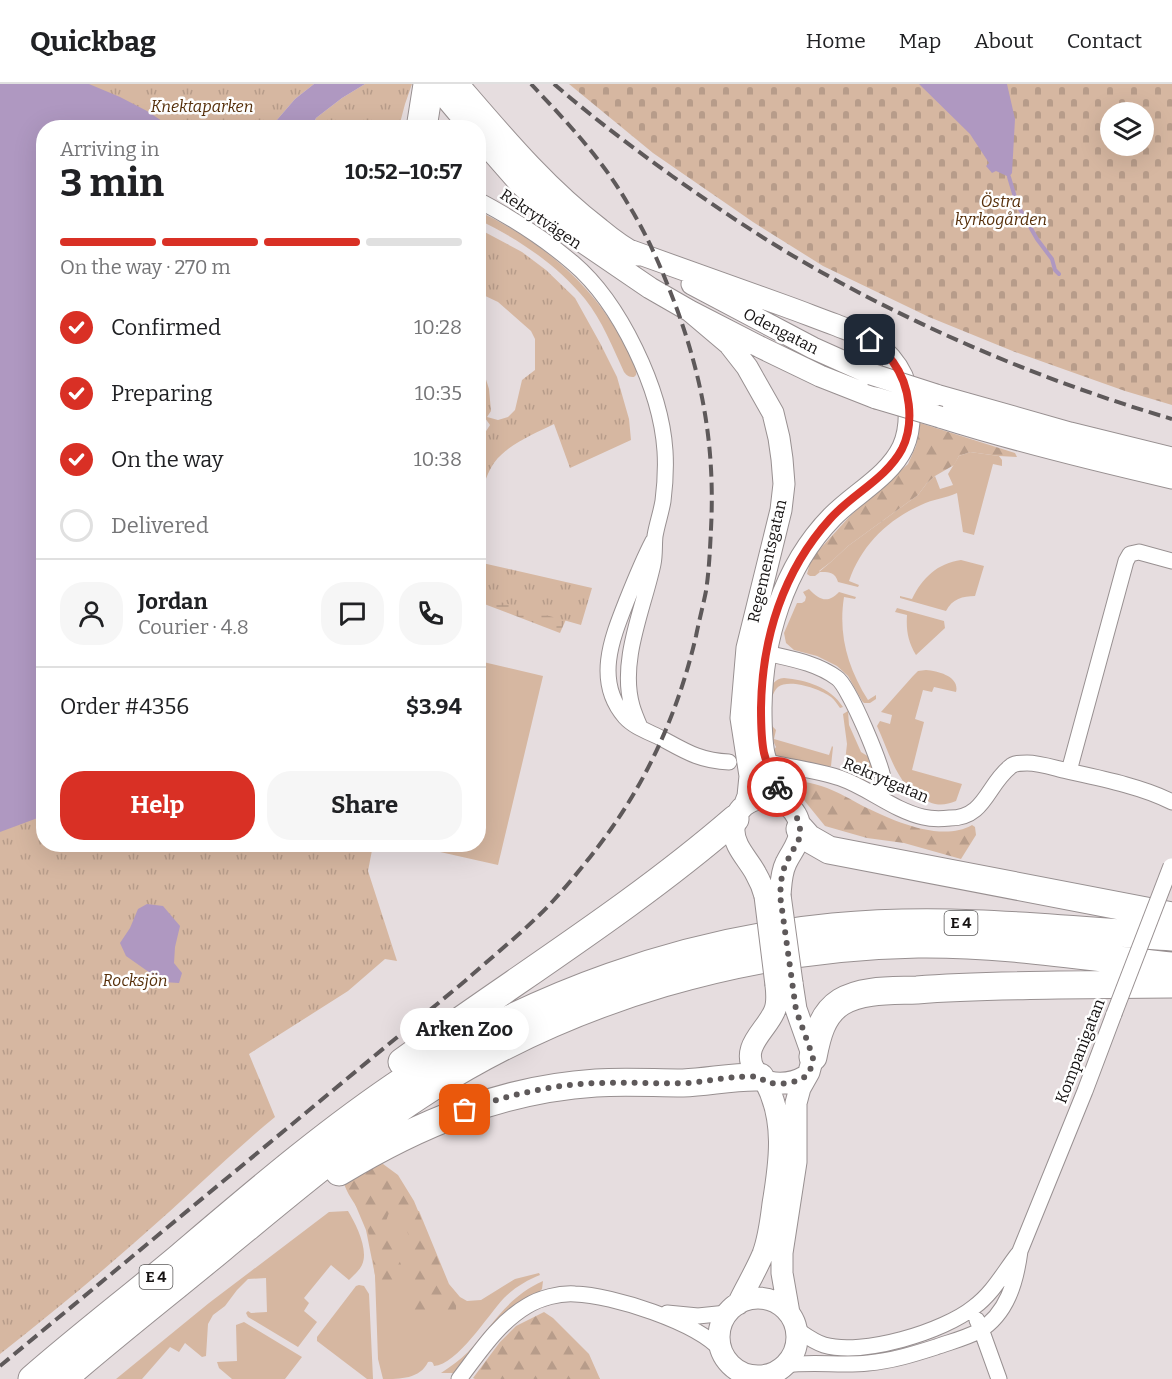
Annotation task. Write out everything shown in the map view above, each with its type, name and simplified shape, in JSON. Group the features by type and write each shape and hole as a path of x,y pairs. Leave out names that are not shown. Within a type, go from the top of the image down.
{"highway":[{"path":"279,1173 329,1120 373,1083 438,1035 630,902 683,862 740,812"},
{"path":"800,829 808,838 829,850 1172,916"},
{"name":"E 4","path":"32,1379 279,1173 337,1127 407,1078 471,1040 531,1010 604,979 697,951 762,937 806,930 898,922 998,924 1172,937"},
{"name":"E 4","path":"63,1379 364,1134 469,1065 566,1018 608,1001 684,977 726,967 782,956 848,948 917,944 971,945 1172,966"},
{"path":"809,1067 820,1028 831,1010 847,999 867,994 963,986 1172,984"},
{"path":"240,1234 388,1144 443,1118 484,1103 531,1091 574,1085 622,1082 685,1083 734,1077 762,1079"}],"street":[{"name":"Odengatan","path":"458,84 550,186 584,218 627,249 784,334 871,374 936,395 995,413 1172,458"},
{"path":"417,120 432,85"},
{"path":"430,120 432,85"},
{"path":"432,85 464,120"},
{"name":"Odengatan","path":"486,145 520,184 584,243 650,288 760,347 820,376 876,398 988,432 1172,478"},
{"name":"Rekrytvägen","path":"486,204 543,239 574,264 594,285 632,340 654,398 665,450 663,501 655,536 654,562 630,658 630,698 640,727"},
{"name":"Regementsgatan","path":"627,249 863,336 889,356 902,376 906,389 909,426 902,448 882,474 831,517 806,549 795,566 756,651 761,685 764,752 785,804 792,809 800,829"},
{"name":"Regementsgatan","path":"690,311 729,344 747,367 773,413 779,438 784,484 781,510 756,651 741,718 750,786 734,829 738,846 772,895"},
{"name":"Rekrytvägen","path":"655,536 643,560 611,644 608,658 611,691 626,718 640,727 698,757 729,762"},
{"path":"1172,561 1139,552 1130,554 1126,561 1069,771 1140,790 1172,802"},
{"path":"756,651 809,663 826,670 840,680 881,766 884,782 881,797"},
{"name":"Rekrytgatan","path":"773,763 839,778 923,817 954,818 970,814 978,808 1010,766 1017,763 1069,771"},
{"path":"740,812 763,798 771,798 785,804"},
{"path":"459,1379 496,1331 512,1316 544,1298 574,1294 597,1296 653,1312 695,1330 717,1345 732,1365 749,1375 758,1376 778,1371 793,1354 796,1342 782,1273 782,1253 796,1162 796,1103 809,1067 796,1010 784,984 772,895 799,839 800,829"},
{"name":"Kompanigatan","path":"792,1321 809,1338 825,1345 871,1346 941,1326 970,1310 996,1285 1020,1251 1085,1091 1172,865"},
{"path":"730,1379 719,1338 721,1325 756,1269 768,1238 779,1169 780,1139 774,1101 762,1079 754,1070 750,1053 753,1042 774,1012 784,984"},
{"path":"762,1079 774,1083 797,1081 809,1067"},
{"name":"Kompanigatan","path":"778,1371 821,1363 867,1364 903,1358 968,1336 992,1320 1002,1308 1017,1275 1020,1251"},
{"path":"653,1312 698,1316 733,1309 747,1300 756,1298 774,1302 782,1307 792,1321"},
{"path":"970,1310 981,1329 999,1379"}],"green space":[{"name":"Rocksjön","path":"0,84 314,84 295,99 277,120 36,120 36,852 372,852 368,871 397,961 385,959 348,991 249,1054 275,1117 107,1266 0,1354"},
{"path":"365,84 412,84 401,120 315,120 342,98"},
{"name":"Östra kyrkogården","path":"569,84 1172,84 1172,405 1015,352 929,317 823,266 753,222 653,153"},
{"path":"486,215 539,247 574,276 590,293 617,331 637,369 634,377 624,372 597,316 574,286 550,264 509,236 486,224"},
{"path":"486,233 522,252 546,270 575,298 617,377 629,419 631,440 570,468 554,424 506,450 492,466 486,480 486,431 490,425 486,419 486,379 491,411 487,417 498,420 508,417 515,410 522,380 535,370 535,339 531,331 498,302 486,296"},
{"path":"920,423 1015,453 1017,457 970,452 959,456 954,465 935,476 918,495 848,546 815,576 807,574 811,559 850,516 908,464 916,446"},
{"path":"970,452 999,456 1002,460 1002,466 993,464 974,535 963,532 957,493 926,503 886,526 868,546 854,568 849,581 859,585 858,587 838,582 830,573 819,572 848,546 918,495 935,476 940,489 953,485 948,474 959,456"},
{"path":"961,560 984,566 975,596 958,599 946,611 900,598 900,596 912,599 926,578 938,568"},
{"path":"486,564 592,588 581,625 486,598"},
{"path":"486,572 575,599 560,633 486,605"},
{"path":"809,589 816,596 824,599 831,598 839,592 856,597 855,599 844,597 842,625 846,651 855,676 868,700 876,695 876,699 870,703 862,701 848,676 837,666 817,656 794,650 786,643 784,633 797,603 805,601 806,597 803,592"},
{"path":"897,608 944,621 945,628 916,655 908,636 907,615 895,612"},
{"path":"486,663 543,676 498,865 440,852 486,852"},
{"path":"918,671 942,673 952,679 955,682 956,692 934,687 932,692 923,690 915,719 924,722 912,770 962,784 956,801 946,804 929,802 918,796 902,780 877,726 880,721 890,724 892,715 881,712"},
{"path":"784,678 817,686 831,694 843,707 840,708 832,698 820,691 797,684 778,687 769,706 769,720 776,730 774,739 829,755 832,746 831,766 788,758 769,758 776,747 767,737 766,691 776,681"},
{"path":"848,711 849,725 861,752 869,757 872,765 872,776 866,781 844,773 847,744 843,714"},
{"path":"777,777 827,788 901,823 931,831 946,832 972,825 975,827 976,835 961,859 904,843 867,838 825,826 799,794 791,793"},
{"path":"383,1164 398,1175 414,1201 456,1299 456,1310 440,1315 414,1310 415,1272 412,1249 400,1213 390,1210 386,1221 402,1267 399,1286 390,1290 381,1289 376,1283 367,1229 363,1217 344,1184 372,1166"},
{"path":"355,1200 419,1211 449,1284 460,1297 467,1301 481,1300 515,1279 539,1273 540,1275 508,1294 462,1349 443,1363 434,1366 432,1362 428,1362 415,1375 383,1379 378,1359 375,1275 366,1230"},
{"path":"348,1211 363,1245 362,1265 349,1280 331,1265 304,1298 309,1303 304,1311 317,1322 298,1347 248,1317 246,1313 248,1311 251,1313 267,1312 266,1278 248,1279 225,1306 213,1315 208,1324 206,1356 202,1357 185,1343 179,1352 170,1347 142,1379 116,1379 209,1303 329,1212"},
{"path":"543,1281 542,1289 510,1309 454,1373 441,1373 468,1352 510,1303"},
{"path":"359,1285 364,1286 369,1294 373,1379 367,1379 317,1341 317,1337"},
{"path":"544,1312 589,1354 600,1379 473,1378 500,1342 516,1326"},
{"path":"244,1322 302,1357 285,1379 232,1379 219,1368 217,1362 237,1361 236,1325"}],"shaded area":[{"path":"0,84 89,84 120,97 160,120 36,120 36,819 0,832"},
{"path":"314,84 365,84 342,98 315,120 277,120 295,99"},
{"path":"919,84 1007,84 1015,119 1012,173 1009,177 996,171 992,173 986,166 989,163 970,134"},
{"path":"147,904 163,906 180,926 174,963 182,973 179,983 163,982 126,956 120,943 130,928 138,909"}],"waterway":[{"path":"1009,177 1017,204 1059,274"}],"railway":[{"path":"0,1366 465,981 532,922 568,884 611,829 626,807 663,737 689,662 708,576 712,500 711,472 701,392 678,312 656,256 636,217 595,156 531,84"},
{"path":"554,84 612,132 745,226 863,295 992,355 1081,390 1172,419"}],"way so far":[{"path":"465,1110 531,1091 574,1085 622,1082 685,1083 734,1077 760,1077 765,1081 786,1083 806,1077 813,1057 796,1010 780,895 782,874 799,839 800,829 797,818 792,809 785,804 777,787"}],"place":[{"name":"Arken Zoo","path":"465,1110"}],"route":[{"path":"777,787 764,752 761,685 765,653 780,601 795,566 812,541 831,517 882,474 895,460 902,448 909,426 908,401 902,376 889,356 870,340"}],"park label":[{"name":"Knektaparken","path":"202,106"}]}
